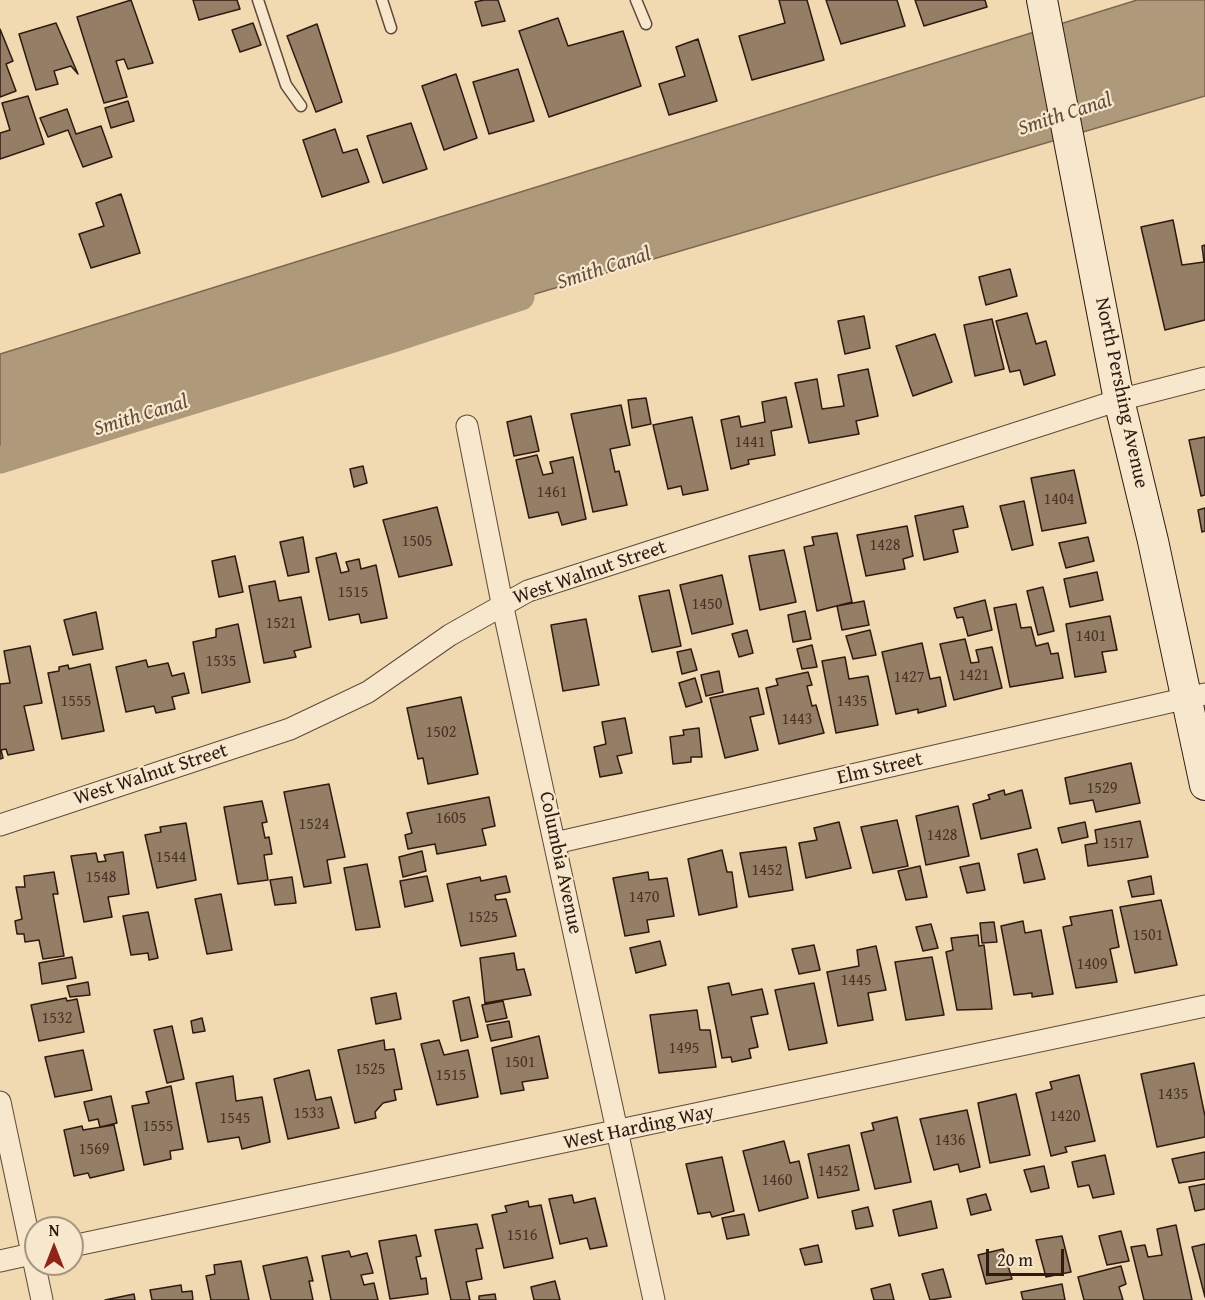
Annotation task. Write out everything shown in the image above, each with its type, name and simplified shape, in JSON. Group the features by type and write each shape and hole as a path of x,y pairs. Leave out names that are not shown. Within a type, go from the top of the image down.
{"main road":[{"name":"North Pershing Avenue","path":"1045,8 1119,399 1196,696 1205,784"}],"street":[{"name":"West Walnut Street","path":"0,825 290,729 368,692 502,603 528,591 1119,399 1205,378"},
{"name":"Columbia Avenue","path":"467,426 502,603 654,1300"},
{"name":"Elm Street","path":"555,843 1196,696"},
{"name":"West Harding Way","path":"84,1243 1205,1006"},
{"path":"0,1102 26,1216"},
{"path":"0,1261 24,1256"},
{"path":"38,1276 42,1300"}],"lane":[{"path":"258,0 286,85 301,106"},
{"path":"382,0 391,28"},
{"path":"636,0 646,24"}],"water":[{"path":"1137,0 1205,0 1205,96 0,452 0,354"}],"building":[{"path":"131,0 153,63 128,69 124,59 116,61 127,97 104,103 77,17"},
{"path":"193,0 237,0 240,9 199,20"},
{"path":"498,0 505,21 482,26 475,2"},
{"path":"779,0 807,0 824,60 752,80 739,36 785,23"},
{"path":"826,0 897,0 905,26 841,44"},
{"path":"915,0 985,0 987,7 924,26"},
{"path":"558,18 568,46 623,31 641,86 549,117 519,31"},
{"path":"56,23 78,74 71,66 54,71 58,84 36,90 19,34"},
{"path":"253,23 261,45 240,52 232,30"},
{"path":"317,24 342,102 316,112 287,36"},
{"path":"0,29 13,61 6,64 16,91 0,97"},
{"path":"698,39 717,101 669,115 659,84 685,76 676,47"},
{"path":"518,69 534,121 489,134 473,82"},
{"path":"456,74 477,138 444,150 422,86"},
{"path":"28,96 44,144 0,159 0,133 10,130 2,103"},
{"path":"128,101 134,121 111,128 105,108"},
{"path":"67,109 76,134 101,126 112,157 83,167 68,130 48,137 40,118"},
{"path":"411,123 427,169 383,183 367,136"},
{"path":"335,129 343,153 357,149 369,182 322,197 303,140"},
{"path":"121,194 140,253 91,268 79,234 104,226 96,203"},
{"path":"1173,220 1182,265 1204,262 1202,246 1205,245 1205,320 1165,330 1141,227"},
{"path":"1010,269 1017,296 986,305 979,277"},
{"path":"1027,313 1036,344 1046,341 1055,375 1024,385 1020,370 1010,372 996,321"},
{"path":"864,316 870,348 845,354 838,321"},
{"path":"992,319 1004,369 975,376 964,325"},
{"path":"935,334 952,382 913,396 896,346"},
{"path":"868,369 878,416 856,421 859,434 809,443 795,383 817,379 822,409 844,406 838,375"},
{"path":"786,397 792,427 771,431 775,455 748,460 749,464 731,469 721,420 739,416 741,427 765,422 762,402"},
{"path":"646,398 651,424 632,428 628,400"},
{"path":"621,405 630,445 610,449 615,472 619,471 627,505 593,512 571,414"},
{"path":"531,416 539,451 514,456 507,422"},
{"path":"692,417 708,490 683,495 681,486 668,489 653,425"},
{"path":"1205,437 1205,495 1201,496 1189,440"},
{"path":"537,455 543,475 553,473 550,462 573,457 586,519 562,525 558,512 529,518 516,460"},
{"path":"363,466 367,483 354,487 350,469"},
{"path":"1074,470 1086,523 1042,531 1031,478"},
{"path":"1024,501 1033,545 1012,550 1000,506"},
{"path":"963,506 968,527 953,530 958,552 924,560 915,516"},
{"path":"437,507 452,565 399,577 383,520"},
{"path":"1205,508 1205,531 1202,532 1198,510"},
{"path":"907,526 913,556 903,559 905,569 866,576 857,535"},
{"path":"837,533 852,602 817,611 804,547 814,545 812,537"},
{"path":"303,537 309,572 288,576 280,542"},
{"path":"1088,537 1094,561 1066,568 1059,543"},
{"path":"784,550 796,602 760,610 749,556"},
{"path":"336,553 341,573 349,571 346,562 359,559 361,569 376,565 387,618 361,623 359,614 329,620 316,558"},
{"path":"235,556 243,592 219,597 212,561"},
{"path":"1097,572 1103,600 1070,607 1064,579"},
{"path":"722,575 733,624 692,634 680,585"},
{"path":"275,581 279,601 301,597 311,647 294,651 296,657 264,663 249,586"},
{"path":"1043,587 1054,631 1038,635 1027,591"},
{"path":"669,590 681,646 652,652 639,596"},
{"path":"985,600 992,630 968,636 963,617 957,618 954,608"},
{"path":"864,601 869,625 842,630 837,606"},
{"path":"1016,604 1021,628 1031,627 1036,646 1048,643 1051,654 1058,653 1063,678 1010,687 994,608"},
{"path":"805,611 811,639 793,642 788,615"},
{"path":"96,612 103,649 73,655 64,620"},
{"path":"1110,616 1117,650 1102,652 1106,672 1075,677 1066,624"},
{"path":"586,619 599,685 563,691 551,625"},
{"path":"238,624 250,682 202,693 193,642 216,637 216,629"},
{"path":"747,630 753,653 739,657 732,634"},
{"path":"870,630 876,655 853,659 846,636"},
{"path":"965,639 971,663 979,662 976,650 992,647 1002,688 954,700 940,644"},
{"path":"922,643 930,679 940,677 946,706 918,713 918,709 896,714 882,652"},
{"path":"812,645 817,667 802,669 797,649"},
{"path":"30,646 42,703 24,706 34,750 8,755 6,749 1,750 3,758 0,759 0,684 10,683 4,651"},
{"path":"691,649 697,670 682,674 677,652"},
{"path":"845,657 849,679 868,676 878,725 836,733 822,661"},
{"path":"146,660 148,667 168,663 172,676 184,673 189,693 172,697 175,709 156,713 154,706 126,712 116,667"},
{"path":"90,664 104,731 62,739 48,673 59,671 59,667 68,665 69,669"},
{"path":"719,671 723,692 706,696 701,675"},
{"path":"808,672 812,685 807,686 812,706 816,705 824,733 779,744 766,688 778,685 776,679"},
{"path":"695,678 702,702 686,707 679,683"},
{"path":"758,688 764,714 750,717 758,750 725,758 710,698"},
{"path":"461,697 478,774 428,784 423,758 418,759 407,708"},
{"path":"625,718 632,753 617,756 622,773 600,777 594,747 606,744 602,722"},
{"path":"699,728 702,757 691,757 691,762 673,764 670,737 684,735 683,730"},
{"path":"1131,763 1140,803 1096,812 1093,800 1070,804 1065,778"},
{"path":"329,784 345,857 327,860 331,883 304,887 284,792"},
{"path":"1004,790 1005,795 1022,790 1031,828 981,839 973,804 990,799 988,795"},
{"path":"489,797 495,826 482,829 486,845 437,854 435,844 408,849 405,835 412,833 407,813"},
{"path":"262,801 267,822 262,823 265,838 269,837 272,854 264,855 268,880 238,884 224,807"},
{"path":"958,806 969,856 926,865 916,816"},
{"path":"897,820 908,866 873,873 861,827"},
{"path":"1140,821 1148,857 1088,866 1085,845 1097,843 1095,830"},
{"path":"839,822 851,868 806,878 799,843 817,840 814,828"},
{"path":"1085,822 1088,837 1062,843 1058,828"},
{"path":"186,823 196,880 157,888 145,835 161,832 160,827"},
{"path":"786,847 793,890 749,897 740,853"},
{"path":"1037,849 1045,879 1024,883 1018,854"},
{"path":"722,850 727,872 732,872 737,907 699,915 688,859"},
{"path":"422,851 426,871 403,877 399,857"},
{"path":"123,852 129,894 108,897 112,917 84,922 71,856 96,853 98,862 106,861 104,855"},
{"path":"979,863 985,890 967,893 960,867"},
{"path":"367,864 380,927 356,930 344,868"},
{"path":"920,866 927,897 906,900 898,871"},
{"path":"54,872 58,894 53,894 64,956 43,959 39,940 25,942 24,934 17,934 15,921 22,919 16,887 25,887 24,876"},
{"path":"648,872 649,880 667,878 674,916 647,920 649,932 625,936 613,878"},
{"path":"427,876 433,901 405,907 400,881"},
{"path":"506,876 510,892 495,895 496,900 506,899 516,936 461,946 447,884 480,877 481,881"},
{"path":"1151,876 1154,894 1132,897 1128,881"},
{"path":"292,877 296,903 275,905 270,880"},
{"path":"221,894 232,950 207,954 195,899"},
{"path":"1161,900 1177,965 1135,973 1120,907"},
{"path":"1112,910 1119,947 1110,949 1117,982 1076,988 1063,927 1072,925 1070,917"},
{"path":"148,912 158,958 149,960 148,953 131,955 123,916"},
{"path":"1023,921 1025,933 1041,930 1053,994 1032,997 1032,993 1014,995 1001,926"},
{"path":"994,922 997,942 982,943 980,923"},
{"path":"931,924 938,948 923,951 916,927"},
{"path":"978,935 979,946 984,945 992,1009 957,1010 946,952 953,950 951,938"},
{"path":"660,941 666,965 636,973 630,948"},
{"path":"814,945 820,970 799,974 792,949"},
{"path":"876,946 886,990 868,993 873,1020 838,1026 827,972 859,966 857,950"},
{"path":"514,953 517,970 524,969 531,995 485,1003 480,958"},
{"path":"72,957 76,978 42,984 39,963"},
{"path":"932,957 944,1015 906,1020 895,962"},
{"path":"88,982 90,995 70,997 67,986"},
{"path":"729,983 732,995 762,989 768,1014 751,1017 758,1047 749,1049 751,1058 732,1062 731,1057 722,1058 708,987"},
{"path":"814,983 827,1043 789,1050 775,990"},
{"path":"396,993 401,1019 376,1024 371,998"},
{"path":"469,997 478,1037 461,1041 453,1001"},
{"path":"66,998 67,1001 77,999 84,1032 39,1041 31,1005"},
{"path":"503,1001 507,1018 486,1022 482,1005"},
{"path":"697,1010 700,1030 710,1030 716,1067 659,1073 650,1015"},
{"path":"202,1018 205,1031 193,1033 191,1021"},
{"path":"509,1021 512,1037 491,1041 487,1025"},
{"path":"172,1026 184,1079 167,1083 154,1030"},
{"path":"539,1036 548,1078 522,1082 524,1090 501,1094 492,1048"},
{"path":"384,1040 385,1050 394,1049 402,1089 394,1090 396,1100 383,1103 375,1112 376,1118 355,1123 338,1050"},
{"path":"439,1040 444,1055 468,1050 478,1097 437,1105 421,1044"},
{"path":"83,1050 92,1090 55,1097 45,1057"},
{"path":"1194,1063 1205,1116 1205,1137 1157,1147 1141,1074"},
{"path":"309,1070 316,1100 331,1097 339,1128 288,1139 274,1079"},
{"path":"1079,1075 1095,1141 1065,1147 1067,1152 1051,1156 1036,1093 1052,1089 1050,1082"},
{"path":"233,1076 236,1101 262,1097 270,1142 242,1149 239,1137 208,1142 196,1083"},
{"path":"171,1086 183,1149 170,1151 171,1159 144,1165 132,1106 149,1103 146,1092"},
{"path":"1016,1094 1030,1155 990,1163 978,1103"},
{"path":"111,1096 117,1123 100,1127 98,1119 89,1121 84,1102"},
{"path":"967,1110 980,1167 960,1172 958,1164 934,1170 920,1119"},
{"path":"897,1117 911,1182 875,1189 861,1133 874,1130 872,1123"},
{"path":"114,1125 124,1170 90,1178 88,1173 74,1176 64,1130 82,1126 83,1130"},
{"path":"784,1141 790,1163 799,1161 808,1198 759,1211 743,1151"},
{"path":"849,1145 859,1190 818,1198 808,1154"},
{"path":"1205,1152 1205,1179 1179,1183 1172,1159"},
{"path":"1105,1155 1114,1194 1093,1198 1089,1185 1078,1187 1072,1162"},
{"path":"722,1157 734,1211 712,1217 710,1212 698,1214 686,1164"},
{"path":"1044,1166 1049,1188 1031,1192 1024,1170"},
{"path":"1205,1184 1205,1209 1195,1211 1189,1187"},
{"path":"986,1194 991,1210 971,1215 967,1199"},
{"path":"572,1195 574,1203 595,1198 607,1246 590,1249 587,1238 560,1244 549,1199"},
{"path":"528,1201 529,1207 541,1205 553,1258 504,1268 492,1215 507,1212 505,1206"},
{"path":"931,1201 937,1228 899,1236 893,1210"},
{"path":"868,1207 873,1226 856,1229 852,1211"},
{"path":"744,1214 749,1235 727,1239 722,1218"},
{"path":"477,1224 483,1248 476,1249 482,1279 466,1282 470,1300 451,1300 435,1230"},
{"path":"1176,1225 1192,1300 1144,1300 1131,1247 1145,1245 1148,1257 1162,1255 1157,1229"},
{"path":"1121,1231 1129,1261 1107,1265 1099,1236"},
{"path":"416,1235 421,1256 416,1257 421,1279 426,1278 428,1294 390,1299 379,1241"},
{"path":"1062,1236 1071,1272 1046,1277 1036,1240"},
{"path":"1205,1244 1205,1297 1192,1247"},
{"path":"818,1245 822,1262 805,1265 800,1249"},
{"path":"1003,1249 1012,1279 986,1284 978,1255"},
{"path":"349,1251 351,1257 367,1253 373,1273 361,1275 364,1285 374,1283 378,1300 331,1300 322,1256"},
{"path":"307,1257 313,1281 309,1281 313,1300 271,1300 263,1266"},
{"path":"241,1261 249,1300 211,1300 206,1276 215,1274 214,1265"},
{"path":"1121,1266 1126,1284 1119,1287 1123,1300 1084,1300 1078,1277"},
{"path":"943,1269 951,1297 930,1300 922,1274"},
{"path":"555,1281 560,1300 534,1300 531,1287"},
{"path":"890,1284 894,1300 874,1300 871,1289"},
{"path":"1062,1284 1065,1300 1023,1300 1021,1292"},
{"path":"181,1285 182,1292 192,1291 193,1300 152,1300 150,1290"},
{"path":"134,1294 135,1300 105,1300"},
{"path":"495,1294 496,1300 479,1300 479,1296"}],"waterway":[{"name":"Smith Canal","path":"0,460 393,339 521,297"}]}
